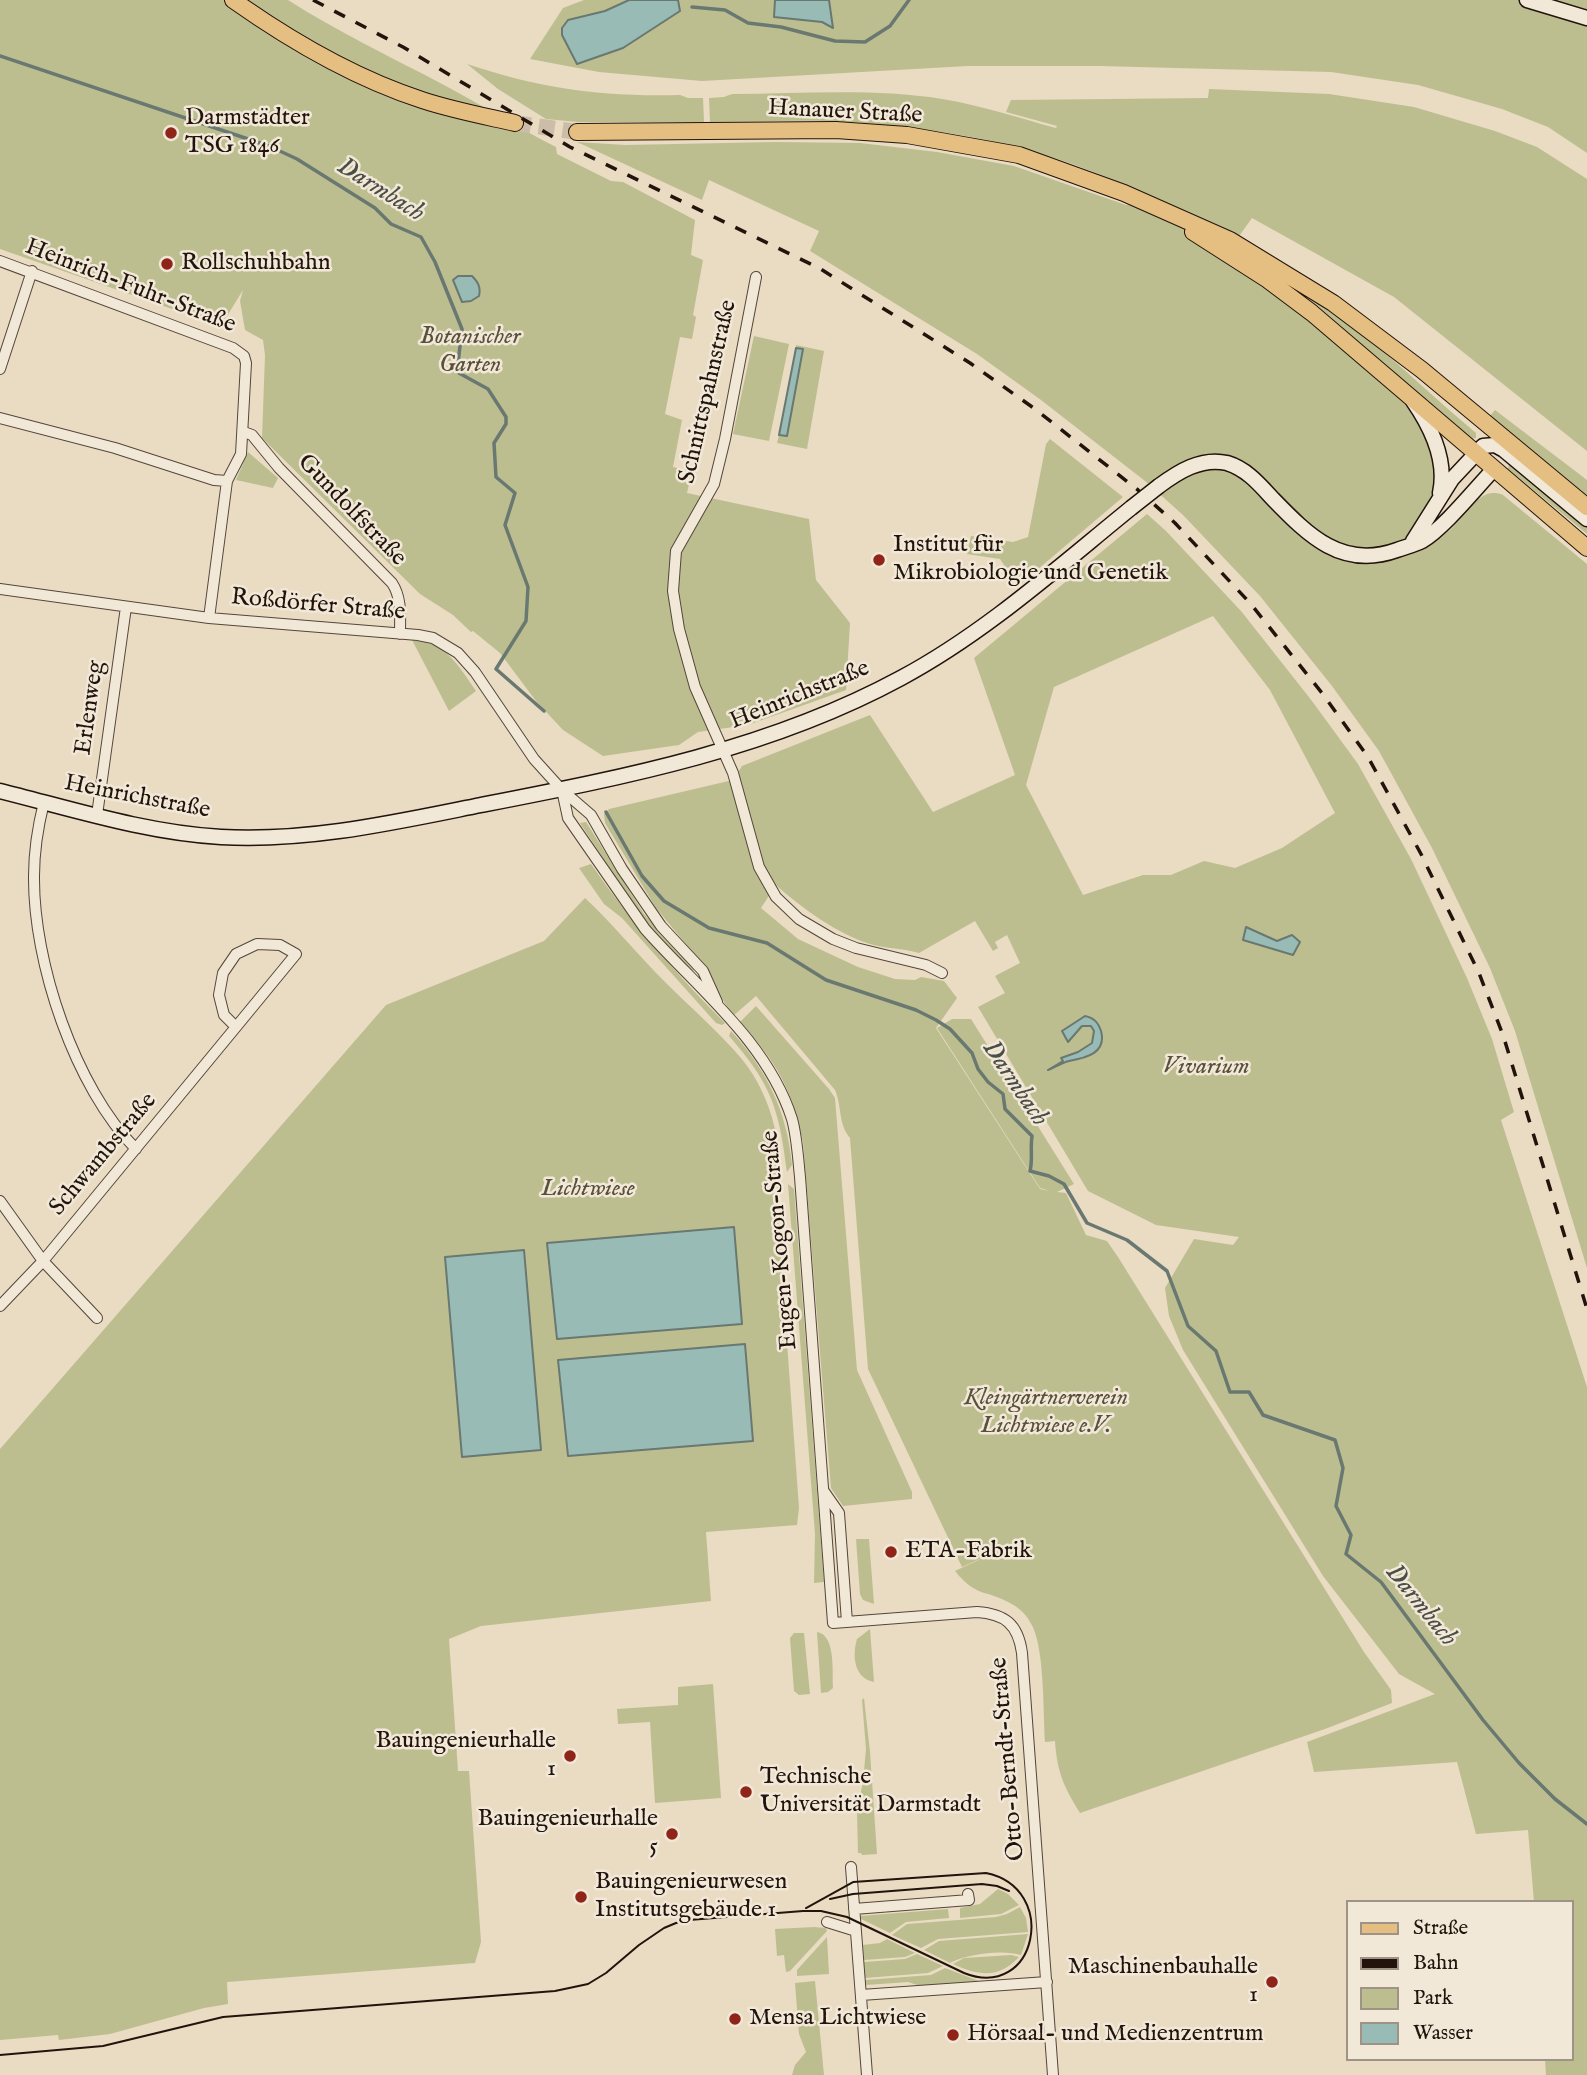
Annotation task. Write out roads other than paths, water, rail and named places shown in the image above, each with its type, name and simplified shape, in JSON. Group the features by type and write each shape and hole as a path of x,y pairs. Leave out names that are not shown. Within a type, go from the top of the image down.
{"main road":[{"path":"233,0 311,51 377,83 433,103 515,124"},
{"path":"1527,0 1587,18"},
{"name":"Hanauer Straße","path":"577,132 836,130 907,135 1020,155 1143,201"},
{"path":"1143,201 1268,280 1312,313 1587,548"},
{"path":"1143,201 1230,240 1333,303 1422,370 1587,519"},
{"path":"1405,392 1415,405 1438,451 1442,473 1439,498"},
{"path":"1404,548 1418,536 1439,498 1483,446 1505,446 1587,507"},
{"path":"1494,469 1505,446"},
{"name":"Heinrichstraße","path":"0,791 174,832 269,838 417,818 562,790 724,751 843,706 921,666 992,620 1159,486 1197,464 1229,464 1252,477 1302,528 1329,547 1365,556 1377,556 1404,548 1432,534 1494,469"}],"street":[{"name":"Heinrich-Fuhr-Straße","path":"0,261 233,348 244,356 246,363 244,432"},
{"path":"0,369 32,271"},
{"name":"Schnittspahnstraße","path":"756,277 714,484 676,551 673,591 678,629 692,678 724,751 759,867 784,907 833,939 856,948 926,965 942,973"},
{"path":"0,418 116,448 214,480 227,481"},
{"path":"209,618 227,481 241,454 244,432"},
{"name":"Gundolfstraße","path":"244,432 252,435 279,468 392,583 400,605 400,634"},
{"name":"Roßdörfer Straße","path":"0,589 209,618 433,638 458,653 475,673 534,759 562,790"},
{"name":"Erlenweg","path":"97,815 126,607"},
{"name":"Eugen-Kogon-Straße","path":"562,790 591,814 622,869 661,926 703,971 720,1009"},
{"name":"Eugen-Kogon-Straße","path":"562,790 568,818 640,922 761,1056 779,1087 792,1120 799,1163 833,1623"},
{"path":"44,802 33,875 38,929 47,973 63,1025 82,1069 123,1136 136,1149"},
{"name":"Schwambstraße","path":"0,1306 43,1261 136,1149 236,1027 289,961 296,954 280,945 257,944 236,954 223,973 219,995 223,1015 236,1027"},
{"path":"0,1201 43,1261 97,1318"},
{"name":"Eugen-Kogon-Straße","path":"823,1490 839,1513 847,1622"},
{"name":"Otto-Berndt-Straße","path":"833,1623 977,1612 993,1613 1002,1617 1015,1629 1022,1653 1053,2075"},
{"path":"851,1867 867,2075"},
{"path":"854,1909 969,1900 968,1894"},
{"path":"827,1922 856,1931"},
{"path":"861,1995 1046,1982"}],"water":[{"path":"629,0 678,0 680,11 623,48 577,64 562,35 562,28 568,20 605,11"},
{"path":"775,0 829,0 833,28 822,22 774,17"},
{"path":"458,276 472,276 480,290 479,296 462,302 453,280"},
{"path":"796,348 803,349 787,436 779,435"},
{"path":"1246,927 1277,941 1292,935 1300,942 1293,955 1243,940"},
{"path":"1085,1016 1093,1019 1100,1028 1101,1045 1088,1056 1048,1070 1063,1061 1061,1058 1092,1043 1094,1031 1091,1026 1082,1026 1068,1042 1062,1031"},
{"path":"734,1227 742,1324 557,1339 547,1243"},
{"path":"524,1250 541,1450 462,1457 445,1257"},
{"path":"745,1344 753,1441 568,1456 558,1360"}],"waterway":[{"path":"692,7 725,10 748,23 781,27 835,41 865,42 890,26 909,0"},
{"name":"Darmbach","path":"0,56 269,146 297,159 375,208 391,224 421,237 435,262 462,329 457,372 488,389 506,417 506,424 494,443 496,477 515,493 505,525 528,587 526,621 496,669 544,711"},
{"name":"Darmbach","path":"606,812 642,876 664,901 709,928 767,943 826,980 916,1010 950,1029 972,1053 978,1069 988,1082 1003,1094 1005,1109 1032,1136 1030,1171 1049,1176 1064,1184 1087,1223 1127,1240 1167,1271 1188,1326 1216,1351 1230,1392 1249,1392 1263,1415 1335,1440 1343,1468 1336,1506 1351,1535 1346,1554 1381,1582 1483,1720 1519,1763 1555,1799 1587,1824"}],"tunnel":[{"path":"515,123 577,132"}],"tram line":[{"path":"0,2055 103,2046 223,2017 555,1991 588,1984 664,1928 689,1920 821,1911 847,1917 964,1973 989,1978 1009,1972 1023,1958 1030,1940 1031,1919 1024,1899 1009,1883 986,1873 853,1882 806,1908"},
{"path":"830,1899 853,1894 982,1884 1009,1891"}],"railway":[{"path":"313,0 403,47 570,147 819,268 970,363 1035,409 1138,490 1175,523 1250,603 1322,693 1368,757 1421,854 1479,973 1503,1035 1587,1309"}],"place":[{"name":"Darmstädter TSG 1846","path":"171,133"},
{"name":"Rollschuhbahn","path":"167,264"},
{"name":"Institut für Mikrobiologie und Genetik","path":"879,560"},
{"name":"ETA-Fabrik","path":"891,1552"},
{"name":"Bauingenieurhalle 1","path":"570,1756"},
{"name":"Technische Universität Darmstadt","path":"746,1792"},
{"name":"Bauingenieurhalle 5","path":"672,1834"},
{"name":"Bauingenieurwesen Institutsgebäude 1","path":"581,1897"},
{"name":"Maschinenbauhalle 1","path":"1272,1982"},
{"name":"Mensa Lichtwiese","path":"735,2019"},
{"name":"Hörsaal- und Medienzentrum","path":"953,2035"}],"park label":[{"name":"Botanischer Garten","path":"470,352"},
{"name":"Vivarium","path":"1206,1068"},
{"name":"Lichtwiese","path":"588,1190"},
{"name":"Kleingärtnerverein Lichtwiese e.V.","path":"1046,1413"}]}
